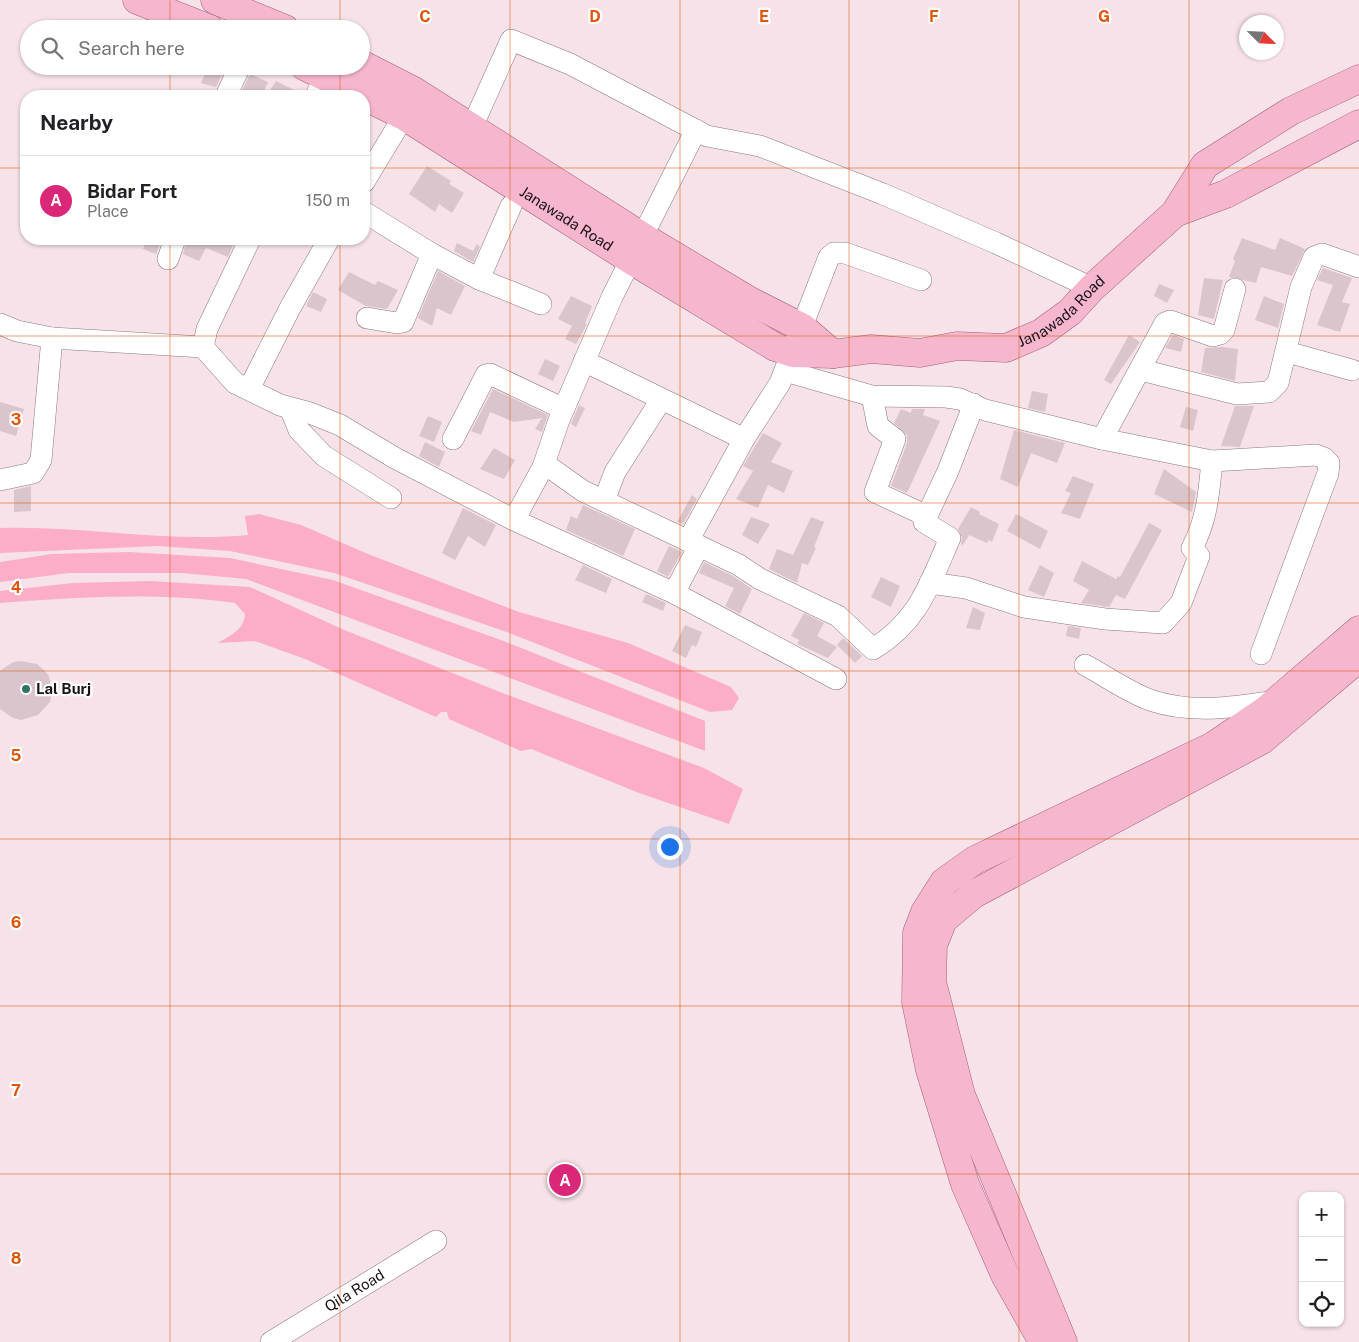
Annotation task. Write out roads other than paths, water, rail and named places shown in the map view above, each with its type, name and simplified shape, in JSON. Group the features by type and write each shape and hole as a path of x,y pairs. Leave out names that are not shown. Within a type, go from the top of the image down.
{"main road":[{"path":"137,0 187,20"},
{"path":"215,0 263,20"},
{"name":"Janawada Road","path":"370,69 414,91 472,127 775,347 789,362 870,349 920,353 957,346 1006,348 1041,333 1070,312 1092,288 1174,213 1204,165 1291,111 1359,79"},
{"name":"Janawada Road","path":"315,79 341,90"},
{"name":"Janawada Road","path":"370,102 404,116 637,248 750,300 803,328 833,354"},
{"name":"Janawada Road","path":"1174,213 1226,194 1359,124"},
{"path":"1063,1342 961,1095 941,1067 916,1002 916,933 925,912 944,882 975,860 1213,746 1276,701 1359,630"},
{"path":"1043,1342 1005,1275 965,1184 941,1067 932,982 933,945 944,920 974,894 1262,740 1359,658"}],"street":[{"path":"472,127 511,40 570,64 706,136 760,146 882,194 996,243 1092,288"},
{"path":"229,90 236,75"},
{"path":"370,172 404,116"},
{"path":"514,520 543,467 564,409 612,298 696,130"},
{"path":"480,279 511,206"},
{"path":"370,216 432,254 480,279 541,304"},
{"path":"168,259 173,245"},
{"path":"203,347 207,329 247,245"},
{"path":"249,389 290,308 326,245"},
{"path":"674,593 693,544 744,439 780,383 803,328 829,257 834,253 845,253 921,280"},
{"path":"367,318 397,323 403,322 432,254"},
{"path":"1141,370 1237,394 1269,392 1278,383 1287,352 1301,287 1314,257 1322,254 1359,267"},
{"path":"1102,439 1141,370 1161,329 1170,321 1213,336 1220,334 1224,330 1235,289"},
{"path":"0,324 17,331 52,338 203,347 235,383 280,405 340,425 395,458 514,520 674,593 836,679"},
{"path":"0,480 33,473 41,460 52,338"},
{"path":"1287,352 1352,370"},
{"path":"584,361 744,439"},
{"path":"789,362 872,396 946,397 974,404 985,410 1102,439 1212,460 1316,455 1324,458 1329,463 1328,473 1261,654"},
{"path":"453,439 486,375 490,374 564,409"},
{"path":"872,396 878,426 896,439 875,492 927,516"},
{"path":"604,501 615,472 661,400"},
{"path":"543,467 552,469 583,491 739,565 760,579 838,616 873,649 894,636 924,598 950,538 924,522 948,471 974,404"},
{"path":"290,408 299,430 324,456 391,498"},
{"path":"930,583 966,588 1024,607 1105,619 1163,623 1181,603 1199,556 1192,548 1202,530 1208,505 1212,460"},
{"path":"1085,665 1152,701 1166,704 1215,710 1276,701"},
{"name":"Qila Road","path":"271,1342 436,1241"}],"place":[{"name":"Lal Burj","path":"26,689"},
{"name":"Bidar Fort","path":"565,1180"}]}
